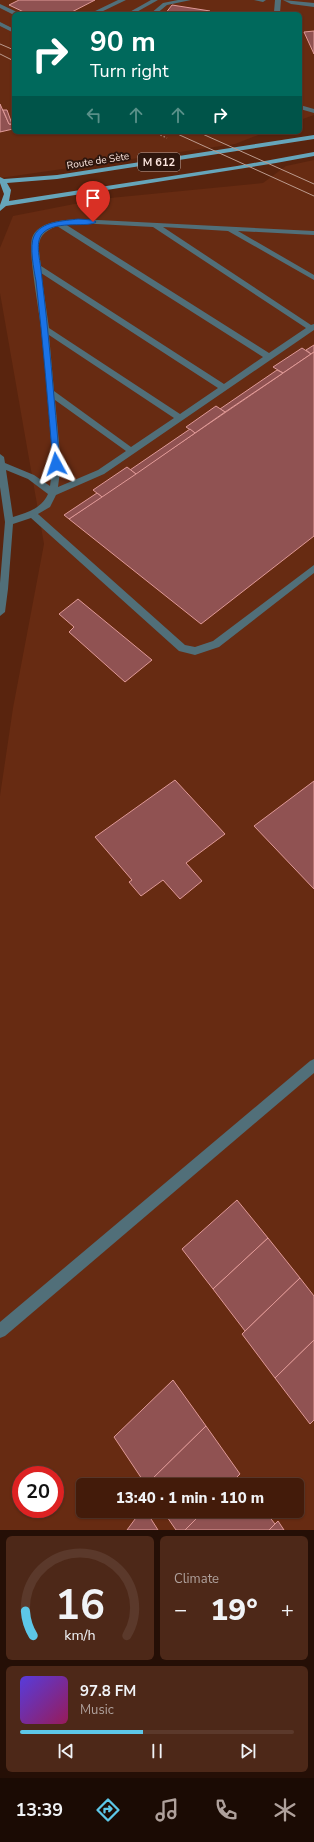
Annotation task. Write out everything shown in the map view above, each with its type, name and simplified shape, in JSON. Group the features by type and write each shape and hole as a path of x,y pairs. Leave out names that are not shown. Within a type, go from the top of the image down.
{"main road":[{"name":"Route de Sète","path":"1,180 64,176 314,137"},
{"name":"M 612","path":"5,204 61,194 268,163 314,154"},
{"path":"0,209 5,204 8,196 7,188 1,180"}],"street":[{"path":"96,12 122,0"},
{"path":"133,12 155,0"},
{"path":"156,12 165,4 188,0"},
{"path":"257,0 263,0"},
{"path":"277,12 278,0"},
{"path":"286,0 314,6"},
{"path":"0,6 13,12"},
{"path":"0,24 12,30"},
{"path":"302,107 314,112"},
{"path":"10,522 32,514 47,506 53,493 56,464 39,268 35,251 36,237 42,230 58,224 78,221 314,233"},
{"path":"58,224 269,357"},
{"path":"53,493 101,472 312,327 155,225"},
{"path":"230,229 314,278"},
{"path":"39,268 224,388"},
{"path":"45,329 180,418"},
{"path":"50,392 131,451"},
{"path":"1,461 31,477 53,493"},
{"path":"0,612 4,589 10,522 1,461"},
{"path":"32,514 182,648 189,650 195,651 216,644 314,568"},
{"path":"0,1331 314,1065"}],"shaded area":[{"path":"0,0 314,0 314,115 302,119 302,12 12,12 12,134 261,134 235,144 0,178"},
{"path":"314,160 314,1530 0,1530 0,796 13,708 44,544 0,293 0,248 13,216 100,199 263,183 286,166"}],"building":[{"path":"19,0 95,0 72,12 24,12 9,5"},
{"path":"172,5 210,11 209,12 167,12"},
{"path":"314,31 314,54 304,32"},
{"path":"0,104 9,124 12,125 12,129 0,132"},
{"path":"3,110 7,110 12,124 9,124"},
{"path":"314,345 314,352 311,354 306,350"},
{"path":"302,348 311,354 283,373 273,367"},
{"path":"314,352 314,536 201,624 69,519"},
{"path":"277,370 283,373 225,412 220,409"},
{"path":"216,406 225,412 195,433 186,427"},
{"path":"190,429 195,433 136,474 130,470"},
{"path":"127,467 136,474 102,497 93,490"},
{"path":"97,493 102,497 69,519 64,515"},
{"path":"78,599 152,660 125,682 69,632 74,627 59,614"},
{"path":"175,780 225,834 186,863 202,881 180,899 163,880 141,896 129,882 132,880 95,837"},
{"path":"314,781 314,889 254,826"},
{"path":"237,1200 268,1238 213,1289 182,1249"},
{"path":"268,1238 300,1278 245,1331 213,1289"},
{"path":"300,1278 314,1296 314,1340 275,1378 242,1334"},
{"path":"314,1340 314,1420 310,1424 275,1378"},
{"path":"173,1380 206,1426 153,1478 141,1478 114,1437"},
{"path":"206,1426 240,1474 236,1478 153,1478"},
{"path":"136,1518 150,1518 158,1530 127,1530"},
{"path":"168,1518 197,1518 185,1530 176,1530"},
{"path":"197,1518 270,1518 275,1524 269,1530 185,1530"},
{"path":"278,1521 284,1530 269,1530"}],"tram line":[{"path":"0,44 12,49"},
{"path":"0,54 12,60"},
{"path":"177,134 314,196"},
{"path":"202,134 314,184"}],"route":[{"path":"56,464 39,268 35,251 36,237 42,230 58,224 78,221 93,222"}]}
